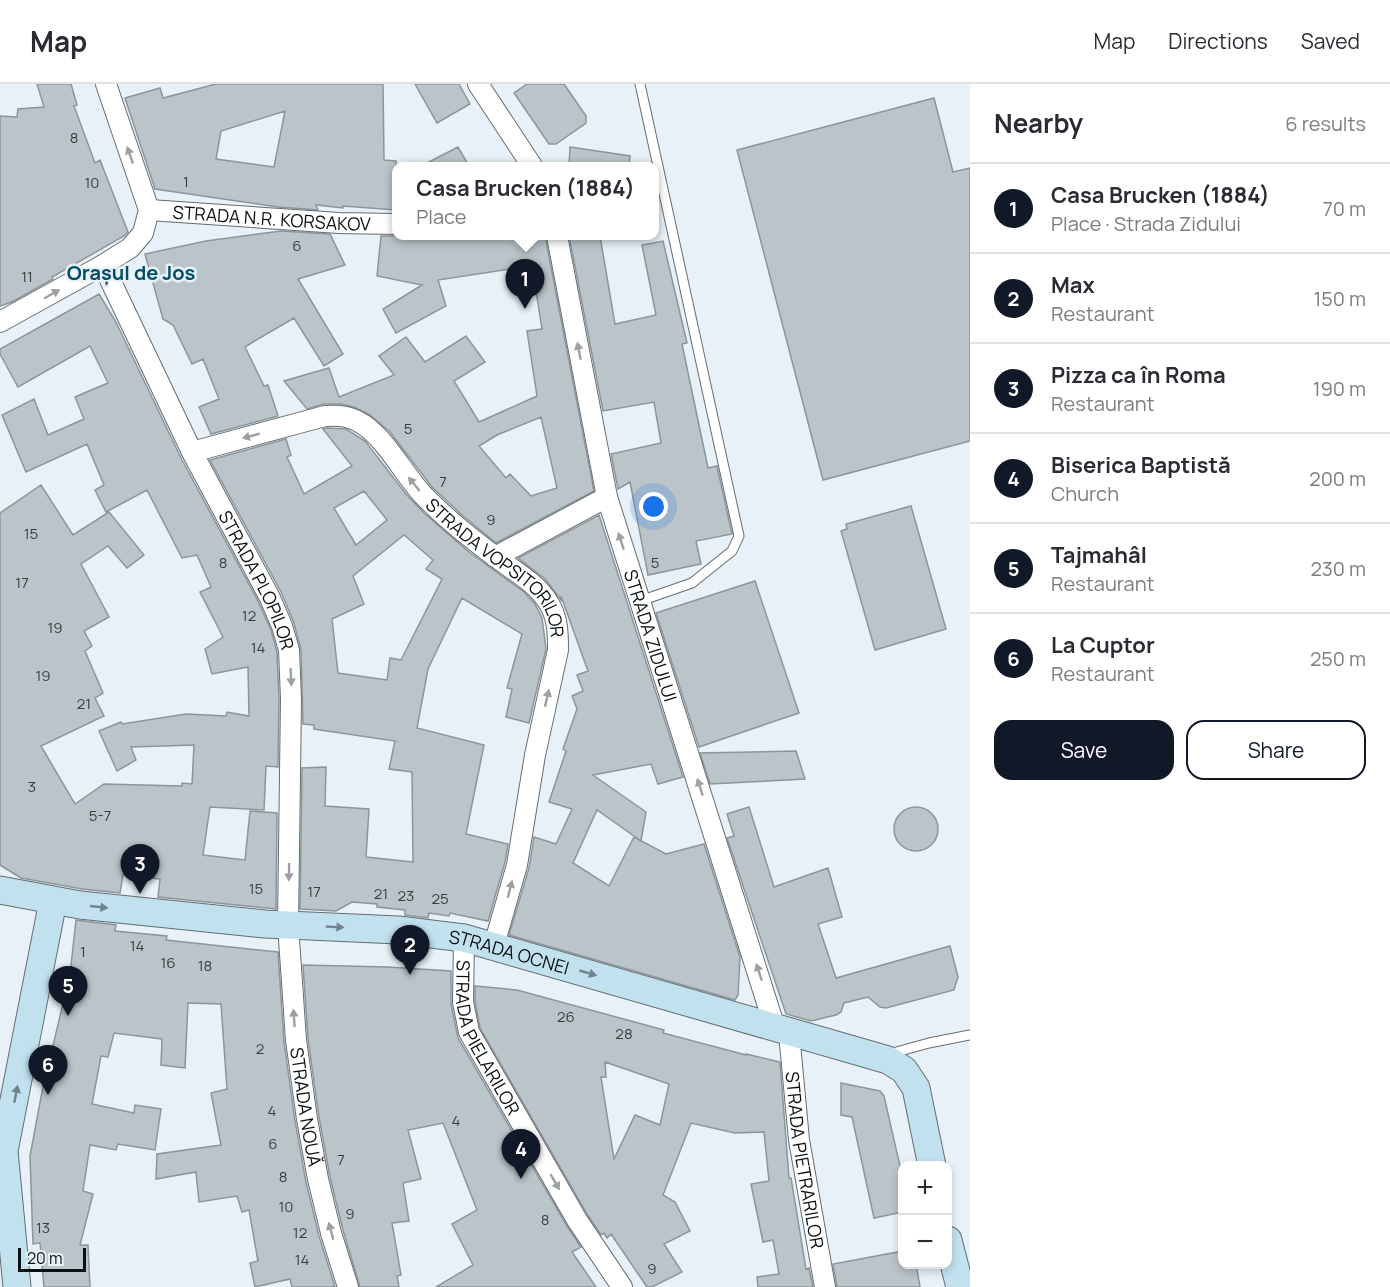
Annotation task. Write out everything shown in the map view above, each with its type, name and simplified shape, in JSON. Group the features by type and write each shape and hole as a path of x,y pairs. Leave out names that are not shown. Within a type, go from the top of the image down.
{"street":[{"path":"0,322 130,248 147,224 149,210 106,84"},
{"path":"478,84 529,162"},
{"name":"STRADA N.R. KORSAKOV","path":"149,210 339,223 392,224"},
{"name":"STRADA ZIDULUI","path":"558,240 607,497 782,1031"},
{"name":"STRADA PLOPILOR","path":"102,265 192,452 270,598 289,650 291,699 288,925"},
{"name":"STRADA VOPSITORILOR","path":"192,452 325,416 338,415 352,418 376,436 422,493 444,516 529,581 548,601 555,614 558,650 535,755 522,838 503,918 494,945"},
{"path":"495,557 607,497"},
{"name":"STRADA OCNEI","path":"0,890 54,901 121,910 288,925 398,930 464,938 494,945 782,1031 878,1057 897,1065 910,1077 916,1088 931,1161"},
{"path":"16,1287 7,1254 2,1145 54,901"},
{"name":"STRADA NOUĂ","path":"288,925 296,1040 307,1119 331,1233 348,1287"},
{"name":"STRADA PIELARILOR","path":"464,938 462,1002 469,1032 577,1220 622,1287"},
{"name":"STRADA PIETRARILOR","path":"782,1031 800,1151 825,1287"},
{"path":"952,1256 960,1287"}],"lane":[{"path":"640,84 657,162"},
{"path":"640,601 692,583 732,551 739,536 659,171"},
{"path":"878,1057 970,1035"}],"building":[{"path":"37,84 71,84 77,105 74,106 95,163 100,160 128,232 52,277 53,279 12,302 0,306 0,116 17,117 18,109 44,107"},
{"path":"216,84 383,84 384,160 396,161 392,162 392,210 316,205 318,210 278,207 155,189 125,98 160,88 163,98","holes":["285,111 274,167 216,159 221,131"]},
{"path":"415,84 459,84 470,104 437,123"},
{"path":"527,84 564,84 586,116 586,123 556,144 549,144 514,93"},
{"path":"934,98 953,172 970,168 970,441 823,480 737,150"},
{"path":"458,147 467,162 429,162"},
{"path":"570,147 630,156 629,162 569,162"},
{"path":"281,231 330,234 345,265 298,279 343,354 324,366 294,318 253,342 245,347 264,386 268,385 278,416 211,434 199,407 219,399 203,359 192,364 173,325 163,319 145,254 206,241"},
{"path":"381,236 392,236 392,240 546,240 594,491 496,543 432,487 390,432 370,415 354,407 341,404 324,404 307,409 284,381 329,368 339,397 394,375 379,356 406,337 425,362 466,336 485,362 454,381 479,422 537,396 527,331 542,329 533,272 525,273 524,267 438,280 446,306 396,333 383,309 422,285 377,276","holes":["541,417 557,488 531,496 510,474 506,478 479,446 497,435"]},
{"path":"570,240 601,240 615,324 656,315 642,245 663,241 687,343 682,344 708,468 717,466 732,534 696,541 701,564 648,575 630,482 618,489 611,454 661,443 654,402 603,411"},
{"path":"99,294 116,322 181,458 259,603 271,630 277,652 278,767 266,766 264,810 210,807 203,855 245,860 250,811 277,813 276,909 158,897 160,879 123,875 120,893 21,878 0,865 0,513 41,485 73,535 109,512 144,555 127,568 108,546 81,564 109,617 84,631 92,646 85,651 103,693 95,698 104,716 41,746 75,804 104,784 182,786 182,783 192,784 194,745 131,747 136,760 117,771 99,731 121,722 122,724 186,714 226,716 227,712 249,716 248,667 212,674 205,649 223,637 200,592 211,587 197,555 182,558 147,490 106,512 95,490 104,485 87,444 26,472 2,415 34,399 48,435 84,419 75,397 108,383 90,346 18,387 0,354 0,349"},
{"path":"323,429 346,429 365,441 406,494 425,514 469,552 524,592 535,604 542,618 546,649 529,723 506,717 512,689 507,688 522,634 462,598 428,669 417,728 484,745 466,834 508,844 488,921 450,913 449,916 429,913 428,918 405,915 405,910 352,902 336,911 300,909 302,768 326,767 325,806 369,809 366,857 413,862 412,772 389,769 395,741 314,729 314,725 303,724 301,650 294,623 281,592 210,460 286,439 291,455 287,457 304,494 352,466","holes":["364,491 387,520 356,545 334,508","404,535 433,560 426,569 442,579 401,660 390,658 387,680 338,673 332,619 364,604 353,576"]},
{"path":"911,506 946,629 875,650 841,531 847,529 846,524"},
{"path":"599,515 683,777 658,784 651,764 593,775 646,812 641,841 666,854 704,844 740,957 738,995 735,1000 509,935 529,868 534,837 556,844 572,809 549,802 566,751 563,749 577,709 572,696 583,691 577,675 588,671 561,596 561,600 545,579 518,558","holes":["597,810 639,840 634,837 609,886 573,863"]},
{"path":"755,581 799,713 699,747 656,613"},
{"path":"796,751 805,779 710,784 700,753"},
{"path":"749,807 774,887 828,868 842,917 818,924 836,978 950,946 958,977 954,990 886,1008 880,1007 868,997 844,1003 841,1012 836,1015 811,1021 786,1014 727,838 734,836 727,814"},
{"path":"916,807 925,808 932,813 937,820 937,838 932,845 925,850 916,851 907,850 900,845 895,838 894,829 895,820 900,813 907,808"},
{"path":"76,920 116,925 115,931 167,936 166,940 278,952 284,1042 295,1121 319,1236 335,1287 292,1287 290,1279 255,1287 250,1263 258,1261 249,1210 242,1212 237,1196 199,1202 196,1172 156,1179 157,1154 221,1145 211,1093 227,1089 221,1004 188,1003 185,1068 161,1065 162,1039 114,1033 108,1057 101,1056 92,1104 134,1113 135,1105 161,1109 155,1150 118,1144 116,1150 90,1145 83,1191 93,1194 80,1245 88,1245 90,1287 44,1287 40,1243 33,1244 30,1156 50,1049 52,1050 70,974"},
{"path":"303,965 451,971 451,1004 458,1038 581,1247 572,1252 596,1287 436,1287 473,1265 452,1224 477,1210 443,1123 408,1130 421,1179 403,1183 409,1221 392,1223 401,1275 397,1276 399,1287 360,1287 330,1177 319,1117 308,1039"},
{"path":"475,986 517,990 664,1030 663,1033 780,1062 789,1178 791,1178 806,1269 809,1268 813,1287 758,1287 757,1277 779,1274 773,1240 763,1242 751,1184 769,1181 764,1132 735,1133 691,1123 663,1195 675,1202 690,1231 664,1244 682,1272 652,1287 647,1287 611,1234 607,1238 604,1233 601,1235 587,1214 480,1028","holes":["605,1062 669,1084 660,1125 635,1115 614,1159 601,1077 606,1077"]},
{"path":"841,1083 880,1091 884,1096 899,1161 898,1213 874,1218 852,1117 841,1115"},
{"path":"898,1252 898,1269 917,1269 920,1287 837,1287 833,1264"}],"place":[{"name":"Casa Brucken (1884)","path":"525,309"},
{"name":"Pizza ca în Roma","path":"140,894"},
{"name":"Max","path":"410,975"},
{"name":"Tajmahâl","path":"68,1016"},
{"name":"La Cuptor","path":"48,1095"},
{"name":"Biserica Baptistă","path":"521,1179"}],"district":[{"name":"Orașul de Jos","path":"131,272"}]}
